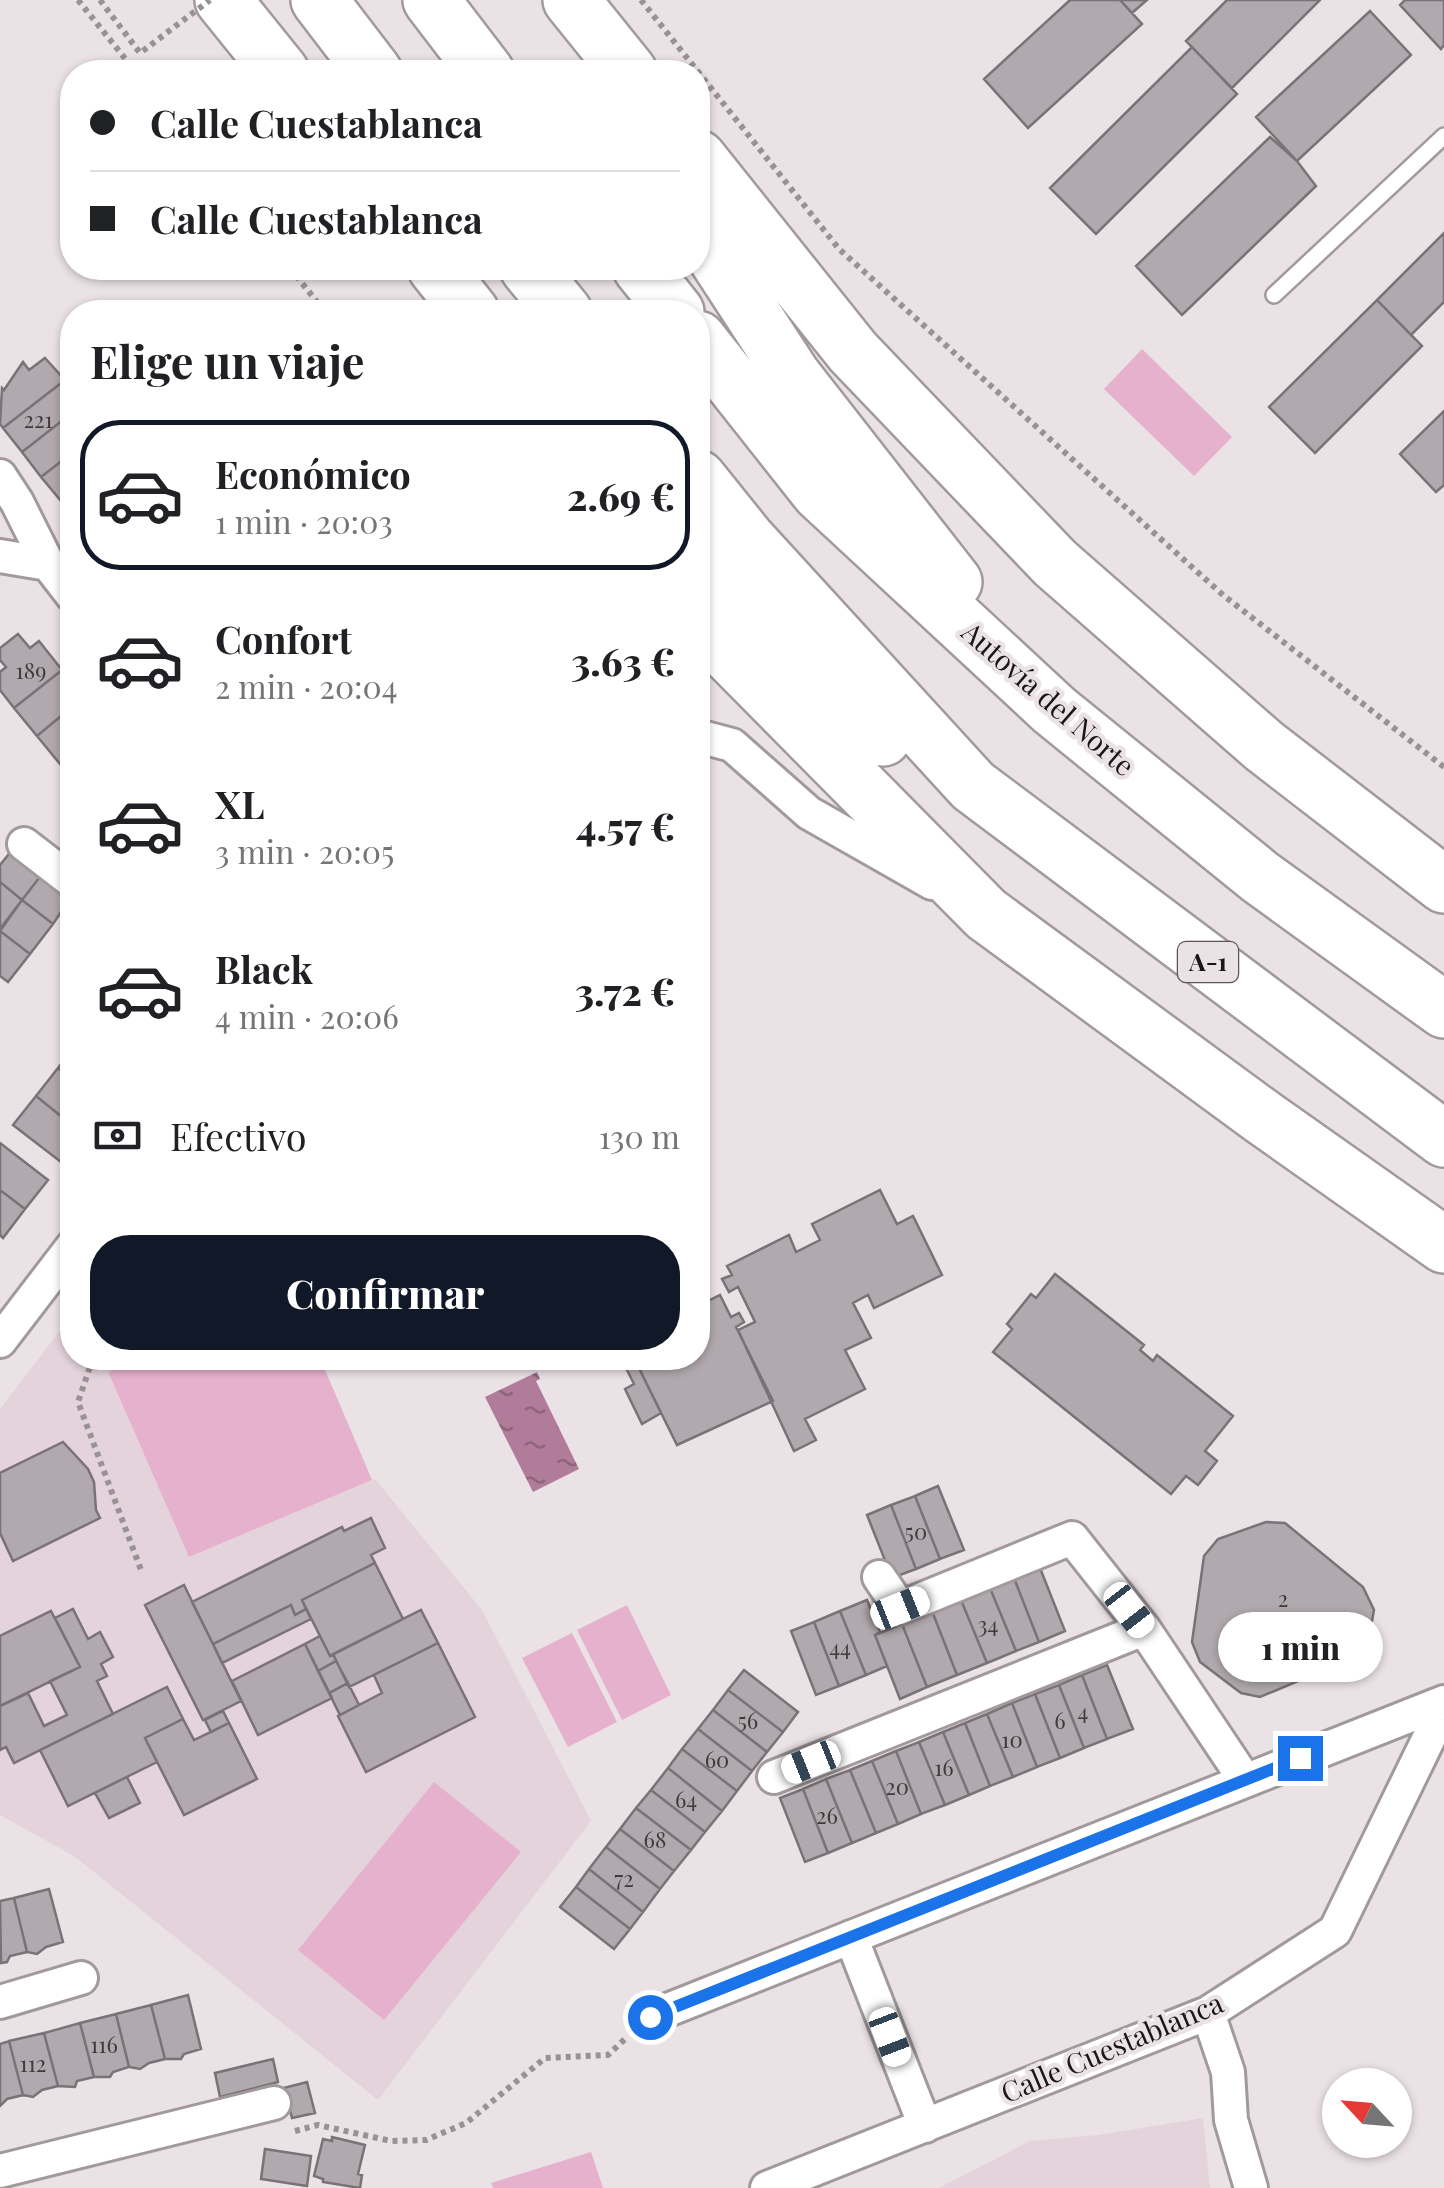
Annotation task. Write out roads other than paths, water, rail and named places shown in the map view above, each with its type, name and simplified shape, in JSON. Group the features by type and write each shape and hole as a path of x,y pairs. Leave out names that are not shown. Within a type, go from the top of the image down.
{"highway":[{"path":"198,0 243,60"},
{"path":"224,0 272,60"},
{"path":"319,0 365,60"},
{"path":"431,0 477,60"},
{"path":"548,0 616,60"},
{"path":"571,0 617,60"},
{"path":"710,173 853,352 1056,563 1264,746 1444,885"},
{"path":"710,249 792,376 1054,710"},
{"path":"410,280 425,300"},
{"path":"446,280 462,300"},
{"path":"538,280 554,300"},
{"path":"651,280 666,300"},
{"name":"Autovía del Norte","path":"710,354 819,492 1054,710 1260,878 1444,1010"},
{"name":"A-1","path":"710,493 746,539 972,786 1444,1139"},
{"path":"710,570 895,750 972,786"},
{"path":"710,635 986,914 1444,1245"}],"street":[{"path":"0,476 60,580"},
{"path":"0,556 48,564"},
{"path":"710,739 732,745 810,813 986,914"},
{"path":"24,844 60,872"},
{"path":"0,1341 60,1263"},
{"path":"879,1578 900,1608 1072,1538 1144,1629 1245,1780"},
{"path":"774,1777 1144,1629"},
{"name":"Calle Cuestablanca","path":"650,2017 1444,1704"},
{"name":"Calle Cuestablanca","path":"767,2188 1208,2013 1335,1931 1444,1704"},
{"path":"851,1937 925,2126"},
{"path":"0,2002 81,1978"},
{"path":"1208,2013 1228,2072 1231,2120 1251,2188"},
{"path":"0,2171 274,2103"}],"lane":[{"path":"1274,295 1444,136"}],"water":[{"path":"537,1372 540,1379 536,1381 579,1469 533,1492 485,1397"}]}
